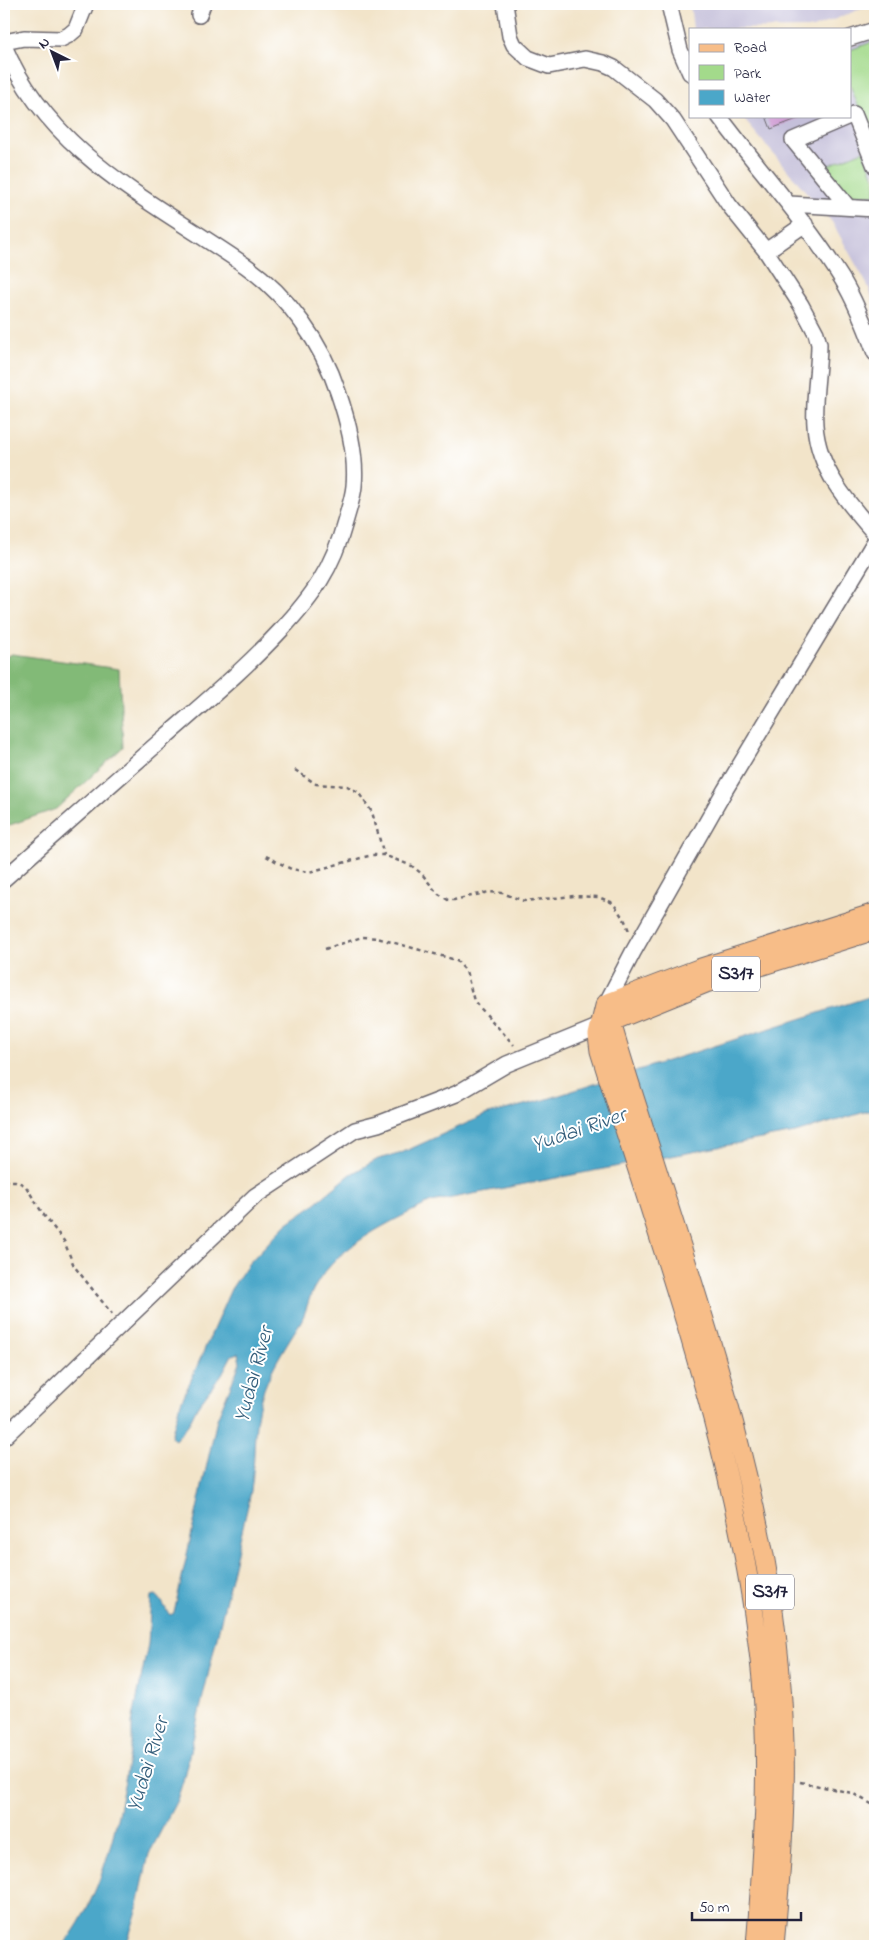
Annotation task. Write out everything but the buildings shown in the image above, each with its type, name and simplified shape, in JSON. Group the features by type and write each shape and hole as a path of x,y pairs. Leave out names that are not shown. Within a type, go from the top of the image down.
{"main road":[{"name":"S317","path":"605,1017 701,968 875,913"},
{"name":"S317","path":"605,1017 875,930"},
{"path":"605,1017 598,1035 609,1048"},
{"name":"S317","path":"609,1048 682,1249 724,1388 761,1538 772,1608 780,1680 784,1743 780,1873 774,1946"},
{"name":"S317","path":"609,1048 665,1258 708,1403 738,1521 754,1610 762,1681 766,1744 762,1863 756,1946"}],"street":[{"path":"4,42 24,38 61,38 69,35 76,29 86,4"},
{"path":"505,4 510,36 514,45 528,58 549,66 585,59 596,60 614,68 655,100 673,120 729,205 766,251 801,305 820,344 815,425 821,456 845,500 875,534"},
{"path":"669,4 680,50 689,71"},
{"path":"852,37 875,30"},
{"path":"4,46 36,104 64,136 104,171 264,280 284,300 309,332 336,383 344,409 354,466 354,486 344,527 328,566 319,583 293,616 231,680 4,879"},
{"path":"852,115 854,114 875,166"},
{"path":"721,118 805,224 843,280 875,353"},
{"path":"845,118 794,140 848,207"},
{"path":"789,204 875,208"},
{"path":"766,251 805,224"},
{"path":"4,1437 255,1196 356,1130 378,1124 456,1094 507,1064 605,1017 635,948 730,782 875,541"}],"path":[{"path":"295,770 316,784 347,786 358,792 372,812 384,855"},
{"path":"266,856 291,869 309,872 372,856 384,855 417,869 437,893 448,900 460,900 471,895 489,892 502,893 524,902 574,896 598,897 611,902 615,906 625,921 635,948"},
{"path":"325,950 362,936 377,938 456,960 466,971 474,1001 524,1056"},
{"path":"4,1181 15,1181 25,1185 43,1214 64,1241 74,1266 120,1325"},
{"path":"784,1778 852,1793 875,1806"}],"shaded area":[{"path":"690,4 873,4 813,28 693,28"},
{"path":"875,37 875,305 868,286 832,222 743,118 852,118 852,45"}],"green space":[{"path":"875,41 875,77 873,78 875,84 875,148 852,90 852,49"},
{"path":"863,151 875,179 875,195 846,195 822,168"},
{"path":"12,654 119,669 123,747 56,809 4,827 4,658"}],"water":[{"name":"Yudai River","path":"875,995 875,1109 795,1133 431,1202 367,1236 352,1246 326,1270 313,1290 302,1319 275,1365 261,1399 256,1422 253,1479 249,1501 183,1781 177,1800 149,1854 136,1914 126,1946 63,1946 79,1923 91,1899 110,1849 132,1743 132,1723 148,1644 151,1596 156,1595 158,1597 170,1615 174,1613 217,1419 240,1363 238,1353 232,1355 222,1374 197,1407 188,1425 175,1440 171,1437 179,1407 231,1289 248,1264 286,1224 312,1206 351,1174 378,1159 399,1154 485,1115 544,1100"}]}
